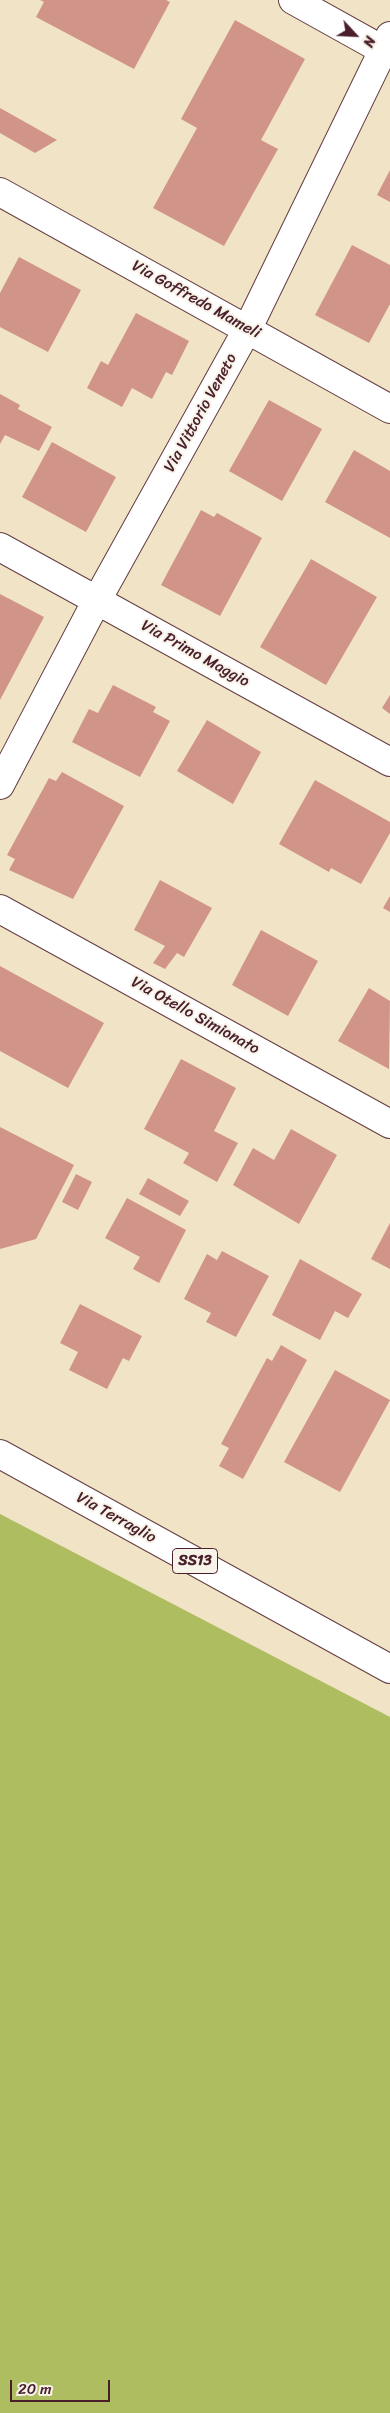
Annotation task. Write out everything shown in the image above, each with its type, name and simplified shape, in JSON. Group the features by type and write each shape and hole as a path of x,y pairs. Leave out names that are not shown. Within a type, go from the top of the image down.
{"street":[{"path":"293,0 388,46"},
{"name":"Via Vittorio Veneto","path":"0,785 97,600 248,328 388,46"},
{"name":"Via Goffredo Mameli","path":"0,192 248,328 390,409"},
{"name":"Via Primo Maggio","path":"0,546 390,762"},
{"name":"Via Otello Simionato","path":"0,909 390,1124"},
{"name":"Via Terraglio","path":"0,1454 390,1669"}],"green space":[{"path":"0,1514 390,1717 390,2413 0,2413"}],"building":[{"path":"40,0 166,0 170,2 134,69 36,17 44,2"},
{"path":"235,20 305,59 261,140 278,149 224,246 153,208 197,128 181,119"},
{"path":"0,108 57,140 35,153 0,133"},
{"path":"390,170 390,202 377,195"},
{"path":"352,245 390,265 390,304 369,343 315,315"},
{"path":"19,257 81,290 48,352 0,327 0,293"},
{"path":"136,313 189,341 172,375 166,372 152,399 132,388 122,407 87,388 101,361 108,365"},
{"path":"0,394 20,405 18,409 52,427 39,451 5,435 0,444"},
{"path":"269,400 322,429 282,501 229,471"},
{"path":"52,442 116,477 86,532 22,497"},
{"path":"354,450 390,471 390,538 325,502"},
{"path":"201,510 214,517 217,513 262,538 220,616 161,585"},
{"path":"311,559 377,597 326,685 260,647"},
{"path":"0,594 44,617 0,700"},
{"path":"113,685 156,707 153,712 170,721 140,777 72,742 89,709 98,713"},
{"path":"390,695 390,714 382,708"},
{"path":"207,720 261,752 233,804 177,771"},
{"path":"62,772 124,806 73,899 9,870 15,859 7,855 49,778 56,781"},
{"path":"315,780 390,822 390,833 361,884 331,868 329,872 279,844"},
{"path":"160,880 212,908 184,957 177,953 165,969 153,963 165,946 134,930"},
{"path":"390,896 390,912 383,908"},
{"path":"261,930 318,961 288,1016 232,985"},
{"path":"0,966 104,1023 68,1088 0,1051"},
{"path":"369,988 390,1001 389,1069 338,1041"},
{"path":"181,1059 236,1088 214,1131 238,1143 217,1182 183,1163 189,1153 144,1129"},
{"path":"0,1127 74,1165 36,1239 0,1249"},
{"path":"291,1129 337,1155 299,1224 233,1185 253,1148 274,1160"},
{"path":"76,1174 92,1182 78,1210 62,1202"},
{"path":"148,1178 189,1201 180,1216 139,1194"},
{"path":"127,1198 186,1230 159,1283 133,1269 140,1257 105,1238"},
{"path":"390,1223 390,1269 371,1259"},
{"path":"222,1251 269,1276 236,1337 206,1322 211,1313 184,1299 207,1254 217,1260"},
{"path":"300,1259 362,1294 348,1318 335,1311 320,1340 272,1315"},
{"path":"80,1304 142,1336 129,1361 123,1358 107,1389 69,1370 78,1352 60,1343"},
{"path":"281,1345 307,1360 243,1479 219,1466 229,1448 221,1444 267,1358 272,1361"},
{"path":"335,1370 390,1400 340,1492 284,1462"}]}
